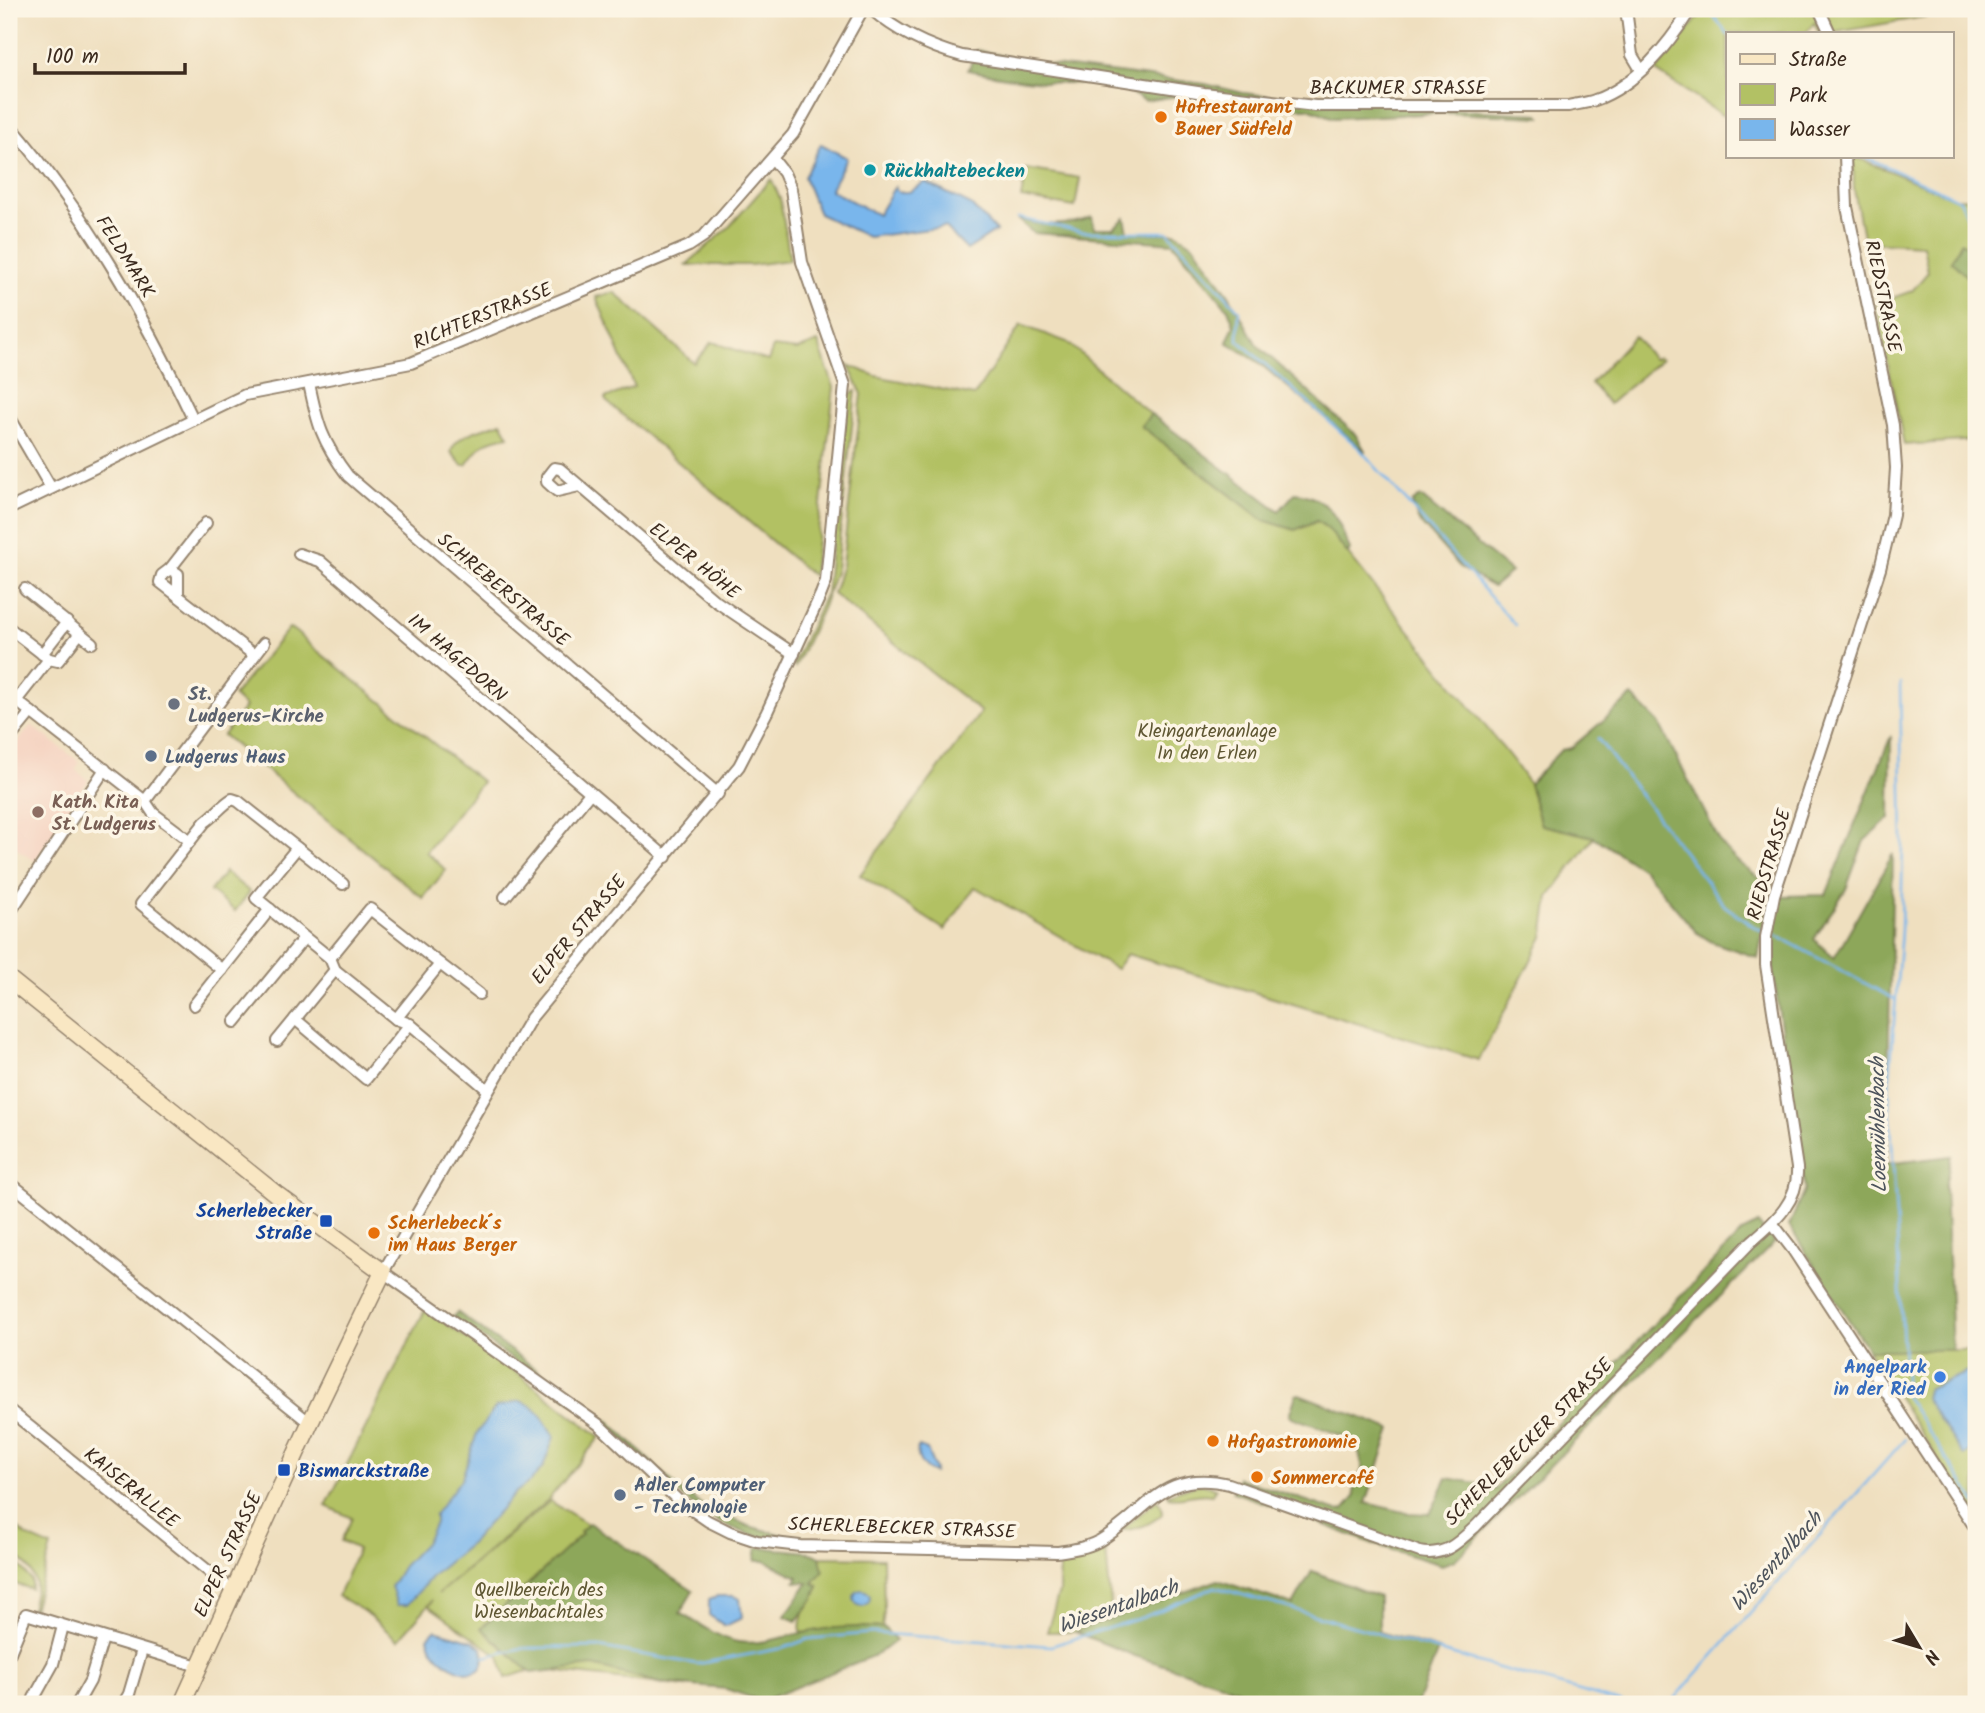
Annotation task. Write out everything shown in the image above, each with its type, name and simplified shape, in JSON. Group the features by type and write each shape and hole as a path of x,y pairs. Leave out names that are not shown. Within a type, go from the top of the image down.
{"street":[{"name":"RICHTERSTRASSE","path":"9,509 245,396 411,363 677,252 704,236 798,127 863,9"},
{"name":"BACKUMER STRASSE","path":"871,9 882,19 939,49 976,59 1204,93 1315,106 1568,106 1596,100 1623,86 1641,70 1691,9"},
{"path":"1626,9 1629,44 1641,70"},
{"path":"1819,9 1830,32"},
{"name":"FELDMARK","path":"9,124 91,233 141,315 193,419"},
{"name":"RIEDSTRASSE","path":"1773,1224 1793,1196 1798,1181 1766,965 1767,931 1784,860 1880,569 1889,538 1894,503 1896,468 1893,425 1847,207 1845,158"},
{"name":"ELPER STRASSE","path":"182,1704 310,1423 383,1272 488,1090 531,1018 739,766 817,605 826,580 845,385 802,262 792,190 785,173 773,159"},
{"name":"SCHREBERSTRASSE","path":"309,383 316,419 324,440 348,476 718,794"},
{"path":"9,416 51,488"},
{"name":"ELPER HÖHE","path":"579,486 714,600 794,654"},
{"path":"206,523 170,569 162,575 160,582 254,656"},
{"name":"IM HAGEDORN","path":"299,554 320,561 666,857"},
{"path":"170,569 178,574 178,596"},
{"path":"25,589 92,643"},
{"path":"66,622 46,657 13,698 145,801 153,813 190,841"},
{"path":"9,628 46,657 58,662 80,633"},
{"path":"145,801 264,643"},
{"path":"9,739 31,712"},
{"path":"9,914 105,769"},
{"path":"505,897 590,793"},
{"path":"222,970 141,904 205,822 232,799 343,884"},
{"path":"297,848 256,898 330,958 335,970 396,1019 410,1024 488,1090"},
{"path":"194,1005 270,909"},
{"path":"330,958 370,909 479,994"},
{"path":"235,1022 304,938"},
{"path":"396,1019 440,964"},
{"path":"276,1041 335,970"},
{"name":"SCHERLEBECKER STRASSE","path":"9,979 276,1194 598,1424 694,1512 730,1532 757,1541 800,1546 1056,1552 1098,1541 1161,1492 1184,1482 1203,1480 1229,1484 1420,1552 1436,1554 1449,1549 1476,1526 1752,1241 1773,1224"},
{"path":"295,1019 366,1079 410,1024"},
{"path":"9,1181 310,1423"},
{"path":"1773,1224 1793,1250 1976,1529"},
{"name":"KAISERALLEE","path":"9,1410 233,1591"},
{"path":"9,1654 26,1614 198,1666"},
{"path":"34,1698 53,1664 64,1626"},
{"path":"77,1704 90,1681 103,1638"},
{"path":"123,1704 129,1694 142,1650"}],"shaded area":[{"name":"Kath. Kita St. Ludgerus","path":"31,725 77,760 79,764 75,769 88,780 35,861 9,844 9,754"}],"green space":[{"path":"1705,9 1945,9 1946,13 1838,32 1818,32 1814,23 1807,32 1726,32 1726,118 1656,71"},
{"path":"977,50 1030,62 1205,84 1243,93 1311,101 1439,100 1450,109 1539,114 1541,117 1446,113 1334,118 1308,108 1264,108 1207,97 1178,96 1145,101 1108,86 1034,81 968,70"},
{"path":"1853,158 1858,158 1955,198 1976,199 1976,440 1904,445 1876,304 1912,291 1928,272 1923,245 1864,242 1854,190"},
{"path":"1026,169 1080,178 1075,207 1021,198"},
{"path":"771,179 780,198 790,260 751,265 686,265 729,227"},
{"path":"1092,217 1094,228 1113,228 1125,218 1128,232 1176,233 1194,245 1229,295 1257,345 1355,434 1366,452 1258,362 1227,342 1234,325 1228,309 1173,243 1033,233 1017,219 1055,224 1074,223"},
{"path":"1961,242 1976,251 1976,286 1951,261"},
{"path":"614,292 694,363 712,342 768,361 773,347 797,350 818,342 834,387 813,576 606,401 605,398 634,387 596,297"},
{"name":"Kleingartenanlage In den Erlen","path":"1021,325 1067,342 1144,409 1302,528 1317,521 1328,529 1514,762 1529,784 1541,824 1594,837 1549,897 1543,937 1479,1060 1127,954 1116,969 975,887 945,930 860,875 981,712 833,594 842,565 862,394 848,365 876,376 974,396"},
{"path":"1634,336 1653,359 1661,359 1609,404 1591,383"},
{"path":"856,391 836,569 823,607 795,667 793,664 826,593 849,394"},
{"path":"1151,414 1279,511 1295,493 1317,499 1337,520 1350,550 1348,554 1328,529 1317,521 1295,530 1263,520 1141,426"},
{"path":"501,422 509,436 483,444 466,465 462,465 451,452 465,436"},
{"path":"1420,496 1511,572 1493,587 1461,568 1418,520 1412,503"},
{"path":"289,628 482,782 426,852 446,870 423,898 223,735 245,707 233,696"},
{"path":"1632,696 1659,723 1720,842 1743,866 1772,884 1758,958 1712,942 1696,932 1644,870 1594,837 1541,825 1529,784 1561,750 1571,748"},
{"path":"1891,736 1890,818 1864,841 1846,889 1814,939 1834,958 1893,854 1886,1164 1951,1156 1945,1187 1952,1350 1868,1350 1789,1226 1805,1189 1773,972 1774,926 1779,896 1826,895"},
{"path":"225,872 250,892 235,911 210,891"},
{"path":"1758,1224 1775,1242 1455,1560 1442,1565 1376,1545 1233,1492 1238,1478 1337,1511 1344,1510 1355,1497 1354,1488 1363,1468 1357,1446 1343,1436 1289,1416 1296,1395 1299,1394 1391,1429 1366,1503 1408,1513 1430,1514 1447,1478 1477,1483 1495,1490 1742,1232"},
{"name":"Quellbereich des Wiesenbachtales","path":"425,1310 504,1363 600,1437 548,1500 438,1594 550,1501 635,1553 686,1687 542,1670 506,1678 499,1656 429,1606 433,1600 398,1640 365,1612 338,1596 358,1549 341,1541 352,1518 326,1506"},
{"path":"457,1312 611,1423 677,1487 702,1505 748,1526 800,1539 797,1542 765,1538 738,1530 694,1506 602,1423 453,1317"},
{"path":"1868,1350 1976,1350 1976,1519"},
{"path":"1198,1484 1216,1488 1211,1495 1169,1497 1168,1494"},
{"path":"1157,1500 1162,1507 1162,1514 1143,1526 1121,1530"},
{"name":"Quellbereich des Wiesenbachtales","path":"589,1523 693,1591 680,1613 723,1637 738,1642 754,1642 823,1629 864,1627 884,1628 896,1640 878,1654 762,1701 726,1689 660,1683 593,1666 531,1673 481,1628 582,1534 580,1532"},
{"path":"15,1526 28,1537 51,1547 32,1613 34,1578 9,1546 9,1528 11,1530"},
{"path":"757,1547 800,1551 820,1557 823,1571 813,1583 819,1586 813,1600 796,1621 785,1616 808,1583 795,1582 798,1577 765,1561 755,1561"},
{"path":"1106,1550 1112,1618 1075,1632 1047,1632 1059,1592 1060,1560"},
{"path":"13,1557 31,1580 31,1589 9,1582 9,1559"},
{"path":"819,1557 883,1558 882,1628 863,1627 801,1633 801,1619 819,1586 813,1583"},
{"path":"1312,1571 1379,1597 1379,1632 1438,1650 1417,1704 1273,1704 1075,1632 1218,1580 1293,1605"}],"water":[{"path":"821,144 847,158 830,190 878,215 895,186 898,192 909,192 925,182 971,205 996,231 967,250 945,227 868,237 819,214 804,177"},
{"path":"1967,1372 1976,1373 1976,1446 1964,1456 1925,1398 1927,1390"},
{"path":"520,1401 536,1410 554,1437 543,1467 515,1493 469,1545 432,1576 407,1605 397,1605 391,1586 403,1566 425,1543 435,1523 435,1514 462,1478 477,1433 496,1407"},
{"path":"919,1447 927,1450 935,1469 934,1473 927,1470 920,1461 917,1453"},
{"path":"862,1590 868,1592 868,1604 862,1606 856,1604 854,1598 856,1592"},
{"path":"717,1596 740,1599 742,1618 725,1626 709,1615 709,1599"},
{"path":"435,1630 473,1641 482,1648 483,1662 479,1670 461,1671 440,1657 432,1648 428,1637"}],"waterway":[{"name":"Loemühlenbach","path":"1713,9 1713,15 1726,32"},
{"name":"Loemühlenbach","path":"1867,158 1960,200 1976,235"},
{"path":"1018,218 1083,232 1168,232 1239,310 1238,340 1359,448 1515,625"},
{"name":"Loemühlenbach","path":"1900,683 1903,842 1901,930 1889,1088 1906,1397 1976,1503"},
{"path":"1598,739 1725,906 1764,931"},
{"path":"1770,932 1896,1000"},
{"name":"Wiesentalbach","path":"1670,1704 1905,1439"},
{"name":"Wiesentalbach","path":"484,1657 522,1648 599,1647 697,1664 784,1648 808,1639 872,1633 1051,1646 1144,1617 1215,1587 1625,1704"}],"place":[{"name":"Hofrestaurant Bauer Südfeld","path":"1161,117"},
{"name":"Rückhaltebecken","path":"870,170"},
{"name":"St. Ludgerus-Kirche","path":"174,704"},
{"name":"Ludgerus Haus","path":"151,756"},
{"name":"Kath. Kita St. Ludgerus","path":"38,812"},
{"name":"Scherlebecker Straße","path":"326,1221"},
{"name":"Scherlebeck´s im Haus Berger","path":"374,1233"},
{"name":"Angelpark in der Ried","path":"1940,1377"},
{"name":"Hofgastronomie","path":"1213,1441"},
{"name":"Bismarckstraße","path":"284,1470"},
{"name":"Sommercafé","path":"1257,1477"},
{"name":"Adler Computer - Technologie","path":"620,1495"}]}
